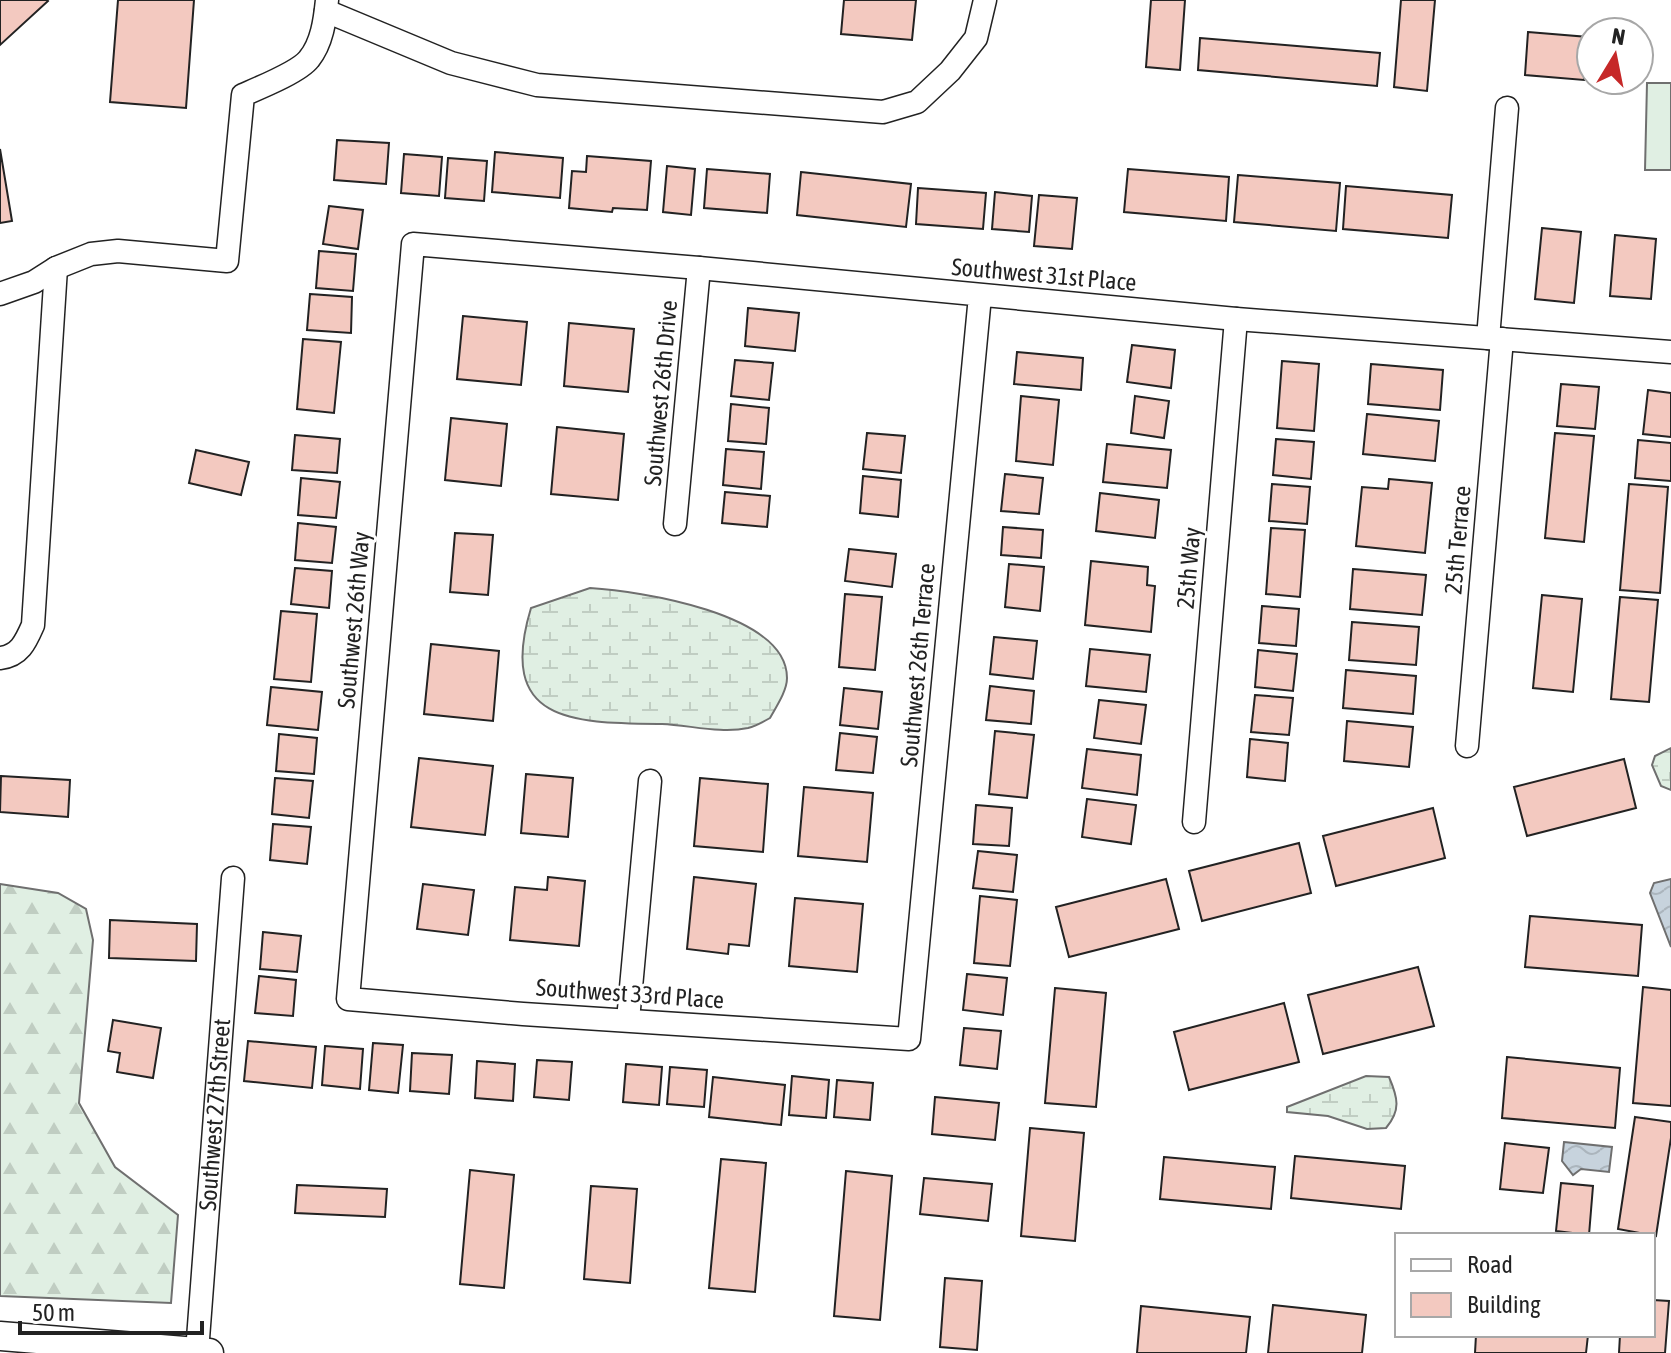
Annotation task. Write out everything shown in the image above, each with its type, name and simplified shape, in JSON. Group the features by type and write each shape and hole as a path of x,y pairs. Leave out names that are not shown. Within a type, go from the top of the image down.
{"street":[{"path":"0,294 34,282 56,268 91,254 118,251 227,261 243,95 308,61 323,32 327,6 451,63 537,85 883,112 917,102 950,71 976,38 985,0"},
{"name":"25th Terrace","path":"1467,746 1495,338 1507,108"},
{"name":"Southwest 31st Place","path":"413,244 1236,319 1671,352"},
{"name":"Southwest 26th Way","path":"348,999 413,244"},
{"path":"0,658 23,647 33,625 56,268"},
{"name":"Southwest 26th Drive","path":"675,524 699,268"},
{"name":"Southwest 26th Terrace","path":"909,1039 980,296"},
{"name":"25th Way","path":"1194,822 1236,319"},
{"path":"628,1020 650,781"},
{"name":"Southwest 27th Street","path":"197,1352 233,878"},
{"name":"Southwest 33rd Place","path":"348,999 909,1039"},
{"path":"0,1336 209,1353"}],"green space":[{"path":"1655,83 1671,83 1671,170 1645,170 1647,96 1655,96"},
{"path":"590,588 641,594 707,610 738,622 763,637 781,656 787,678 770,718 748,728 716,730 599,722 550,709 534,695 524,675 523,646 531,608"},
{"path":"1671,748 1671,790 1661,786 1652,765 1655,756"},
{"path":"0,884 58,893 86,909 93,940 79,1103 115,1167 178,1215 171,1303 0,1296"},
{"path":"1366,1076 1389,1077 1392,1084 1396,1109 1386,1128 1367,1129 1328,1116 1287,1112 1287,1107"}],"water":[{"path":"1671,879 1671,947 1650,893 1654,883"},
{"path":"1564,1142 1612,1147 1609,1172 1581,1169 1573,1175 1562,1161"}],"building":[{"path":"0,0 47,0 48,1 0,45"},
{"path":"118,0 194,0 186,108 110,102"},
{"path":"844,0 916,0 912,40 841,34"},
{"path":"1151,0 1185,0 1180,70 1146,67"},
{"path":"1401,0 1435,0 1427,91 1394,87"},
{"path":"1528,32 1575,36 1575,79 1525,75"},
{"path":"1200,38 1380,53 1377,86 1198,70"},
{"path":"337,140 389,143 386,184 334,180"},
{"path":"0,149 12,221 0,223"},
{"path":"495,152 563,158 560,198 492,192"},
{"path":"404,154 442,157 439,196 401,193"},
{"path":"587,156 651,161 647,210 613,208 612,212 569,208 572,171 586,172"},
{"path":"448,158 487,161 484,201 445,198"},
{"path":"667,166 695,169 691,215 663,212"},
{"path":"707,169 770,174 767,213 704,208"},
{"path":"1128,169 1229,177 1226,221 1124,212"},
{"path":"801,172 911,184 906,227 797,215"},
{"path":"1238,175 1340,183 1336,231 1234,222"},
{"path":"1346,186 1452,195 1448,238 1343,229"},
{"path":"918,188 986,193 983,229 916,224"},
{"path":"995,192 1032,196 1029,232 992,229"},
{"path":"1039,195 1077,198 1072,249 1034,246"},
{"path":"329,206 363,210 358,249 323,244"},
{"path":"1542,228 1581,232 1574,303 1535,299"},
{"path":"1615,235 1656,239 1651,299 1610,296"},
{"path":"319,251 356,254 353,291 316,288"},
{"path":"310,294 352,297 351,333 307,330"},
{"path":"748,308 799,313 795,351 745,346"},
{"path":"463,316 527,322 521,385 457,379"},
{"path":"569,323 634,329 628,392 564,386"},
{"path":"303,339 341,342 334,413 297,409"},
{"path":"1132,345 1175,350 1171,388 1127,382"},
{"path":"1017,352 1083,358 1081,390 1014,384"},
{"path":"735,360 773,363 769,400 731,396"},
{"path":"1282,361 1319,364 1314,431 1277,428"},
{"path":"1371,364 1443,370 1440,410 1368,404"},
{"path":"1561,384 1599,387 1595,429 1557,426"},
{"path":"1648,390 1671,393 1671,437 1643,434"},
{"path":"1021,396 1059,400 1053,465 1016,461"},
{"path":"1135,396 1169,401 1164,438 1131,433"},
{"path":"731,404 769,408 766,444 728,441"},
{"path":"1367,414 1439,421 1435,461 1363,454"},
{"path":"451,418 507,424 501,486 445,480"},
{"path":"557,427 624,434 618,500 551,494"},
{"path":"867,433 905,436 901,473 863,469"},
{"path":"1555,433 1594,436 1584,542 1545,538"},
{"path":"295,435 340,439 337,473 292,470"},
{"path":"1276,439 1314,442 1311,479 1273,475"},
{"path":"1638,440 1671,443 1671,481 1635,478"},
{"path":"1107,444 1171,450 1167,488 1103,482"},
{"path":"726,449 764,452 761,489 723,485"},
{"path":"196,450 249,462 241,495 189,483"},
{"path":"1005,474 1043,478 1039,514 1001,511"},
{"path":"863,476 901,480 898,517 860,513"},
{"path":"301,478 340,482 336,518 298,515"},
{"path":"1389,479 1432,483 1425,553 1356,546 1362,487 1388,489"},
{"path":"1272,484 1310,487 1307,524 1269,521"},
{"path":"1629,484 1668,487 1660,593 1620,590"},
{"path":"725,492 770,496 767,527 722,523"},
{"path":"1100,493 1159,500 1155,538 1096,531"},
{"path":"298,523 336,527 332,563 295,560"},
{"path":"1003,527 1043,530 1041,558 1001,555"},
{"path":"1271,528 1305,530 1300,597 1266,594"},
{"path":"455,533 493,535 488,595 450,592"},
{"path":"849,549 896,554 892,587 845,581"},
{"path":"1091,561 1148,567 1147,585 1155,586 1151,632 1085,625"},
{"path":"1009,564 1044,567 1040,611 1005,607"},
{"path":"295,568 332,571 329,608 291,604"},
{"path":"1353,569 1426,575 1422,615 1350,609"},
{"path":"845,594 882,597 875,670 839,667"},
{"path":"1542,595 1582,599 1573,692 1533,688"},
{"path":"1620,597 1658,600 1649,702 1611,699"},
{"path":"1262,606 1299,609 1296,646 1259,643"},
{"path":"281,611 317,614 311,682 274,679"},
{"path":"1352,622 1419,627 1416,665 1349,660"},
{"path":"994,637 1037,641 1033,679 990,674"},
{"path":"431,644 499,651 493,721 424,714"},
{"path":"1090,649 1150,655 1146,692 1086,686"},
{"path":"1258,650 1297,654 1293,691 1255,687"},
{"path":"1346,670 1416,676 1413,714 1343,708"},
{"path":"990,686 1034,691 1031,724 986,720"},
{"path":"271,687 322,692 318,730 267,725"},
{"path":"844,688 882,692 878,729 840,725"},
{"path":"1255,695 1293,698 1289,735 1251,732"},
{"path":"1099,700 1146,705 1141,744 1094,738"},
{"path":"1347,721 1413,727 1409,767 1344,761"},
{"path":"995,731 1034,735 1027,798 989,794"},
{"path":"840,733 877,737 873,773 836,770"},
{"path":"279,734 317,738 314,774 276,771"},
{"path":"1250,739 1288,743 1285,781 1247,777"},
{"path":"1087,749 1141,755 1137,795 1082,788"},
{"path":"419,758 493,766 485,835 411,827"},
{"path":"1624,759 1636,808 1527,836 1514,787"},
{"path":"526,774 573,778 568,837 521,833"},
{"path":"1,776 70,780 68,817 0,812"},
{"path":"275,778 313,781 309,818 272,814"},
{"path":"700,778 768,784 763,852 694,846"},
{"path":"804,787 873,793 867,862 798,856"},
{"path":"1087,799 1136,805 1131,844 1082,837"},
{"path":"976,805 1012,808 1009,846 973,844"},
{"path":"1433,808 1445,858 1336,886 1323,836"},
{"path":"273,824 311,827 307,864 270,860"},
{"path":"1299,843 1311,893 1202,921 1189,871"},
{"path":"978,851 1017,855 1013,892 973,888"},
{"path":"548,877 585,881 579,946 510,940 515,887 547,890"},
{"path":"694,877 756,884 749,946 729,944 728,954 687,949"},
{"path":"1166,879 1179,929 1069,957 1056,907"},
{"path":"423,884 474,890 468,935 417,929"},
{"path":"980,896 1017,900 1010,966 974,963"},
{"path":"795,898 863,904 857,972 789,966"},
{"path":"1530,916 1642,925 1638,976 1525,967"},
{"path":"110,920 197,924 196,961 109,958"},
{"path":"263,932 301,936 297,972 260,969"},
{"path":"1418,967 1434,1026 1323,1054 1308,995"},
{"path":"967,974 1007,978 1003,1015 963,1010"},
{"path":"259,976 296,980 293,1016 255,1013"},
{"path":"1643,987 1671,990 1671,1106 1633,1103"},
{"path":"1055,988 1106,993 1096,1107 1045,1103"},
{"path":"1284,1003 1299,1062 1189,1090 1174,1032"},
{"path":"113,1020 161,1028 153,1078 117,1072 120,1053 108,1051"},
{"path":"964,1028 1001,1031 997,1069 960,1065"},
{"path":"248,1041 316,1047 312,1088 244,1081"},
{"path":"373,1043 403,1045 398,1093 369,1090"},
{"path":"325,1046 363,1049 360,1089 322,1085"},
{"path":"412,1053 452,1055 449,1094 410,1091"},
{"path":"1507,1057 1620,1068 1615,1128 1502,1118"},
{"path":"537,1060 572,1062 569,1100 534,1097"},
{"path":"477,1061 515,1064 513,1101 475,1098"},
{"path":"626,1064 662,1067 659,1105 623,1102"},
{"path":"670,1067 707,1070 704,1107 667,1104"},
{"path":"792,1076 829,1080 826,1118 789,1115"},
{"path":"713,1077 785,1085 781,1125 709,1117"},
{"path":"837,1080 873,1083 870,1120 834,1117"},
{"path":"935,1097 999,1103 995,1140 932,1134"},
{"path":"1635,1117 1671,1122 1656,1236 1655,1233 1618,1229"},
{"path":"1030,1128 1084,1133 1075,1241 1021,1236"},
{"path":"1505,1143 1549,1148 1543,1193 1500,1189"},
{"path":"1295,1156 1405,1166 1401,1209 1291,1198"},
{"path":"1164,1157 1275,1167 1271,1209 1160,1199"},
{"path":"721,1159 766,1163 755,1292 709,1288"},
{"path":"470,1170 514,1175 504,1288 460,1284"},
{"path":"846,1171 892,1176 880,1320 834,1316"},
{"path":"924,1178 992,1184 988,1221 920,1214"},
{"path":"1561,1183 1593,1186 1589,1233 1556,1231"},
{"path":"297,1185 387,1189 385,1217 295,1213"},
{"path":"591,1186 637,1189 630,1283 584,1279"},
{"path":"945,1278 982,1281 977,1350 940,1347"},
{"path":"1655,1300 1669,1301 1665,1353 1619,1353 1620,1337 1655,1337"},
{"path":"1273,1305 1366,1315 1362,1353 1268,1353"},
{"path":"1141,1306 1250,1317 1246,1353 1137,1353"},
{"path":"1476,1337 1588,1337 1586,1353 1475,1353"}]}
